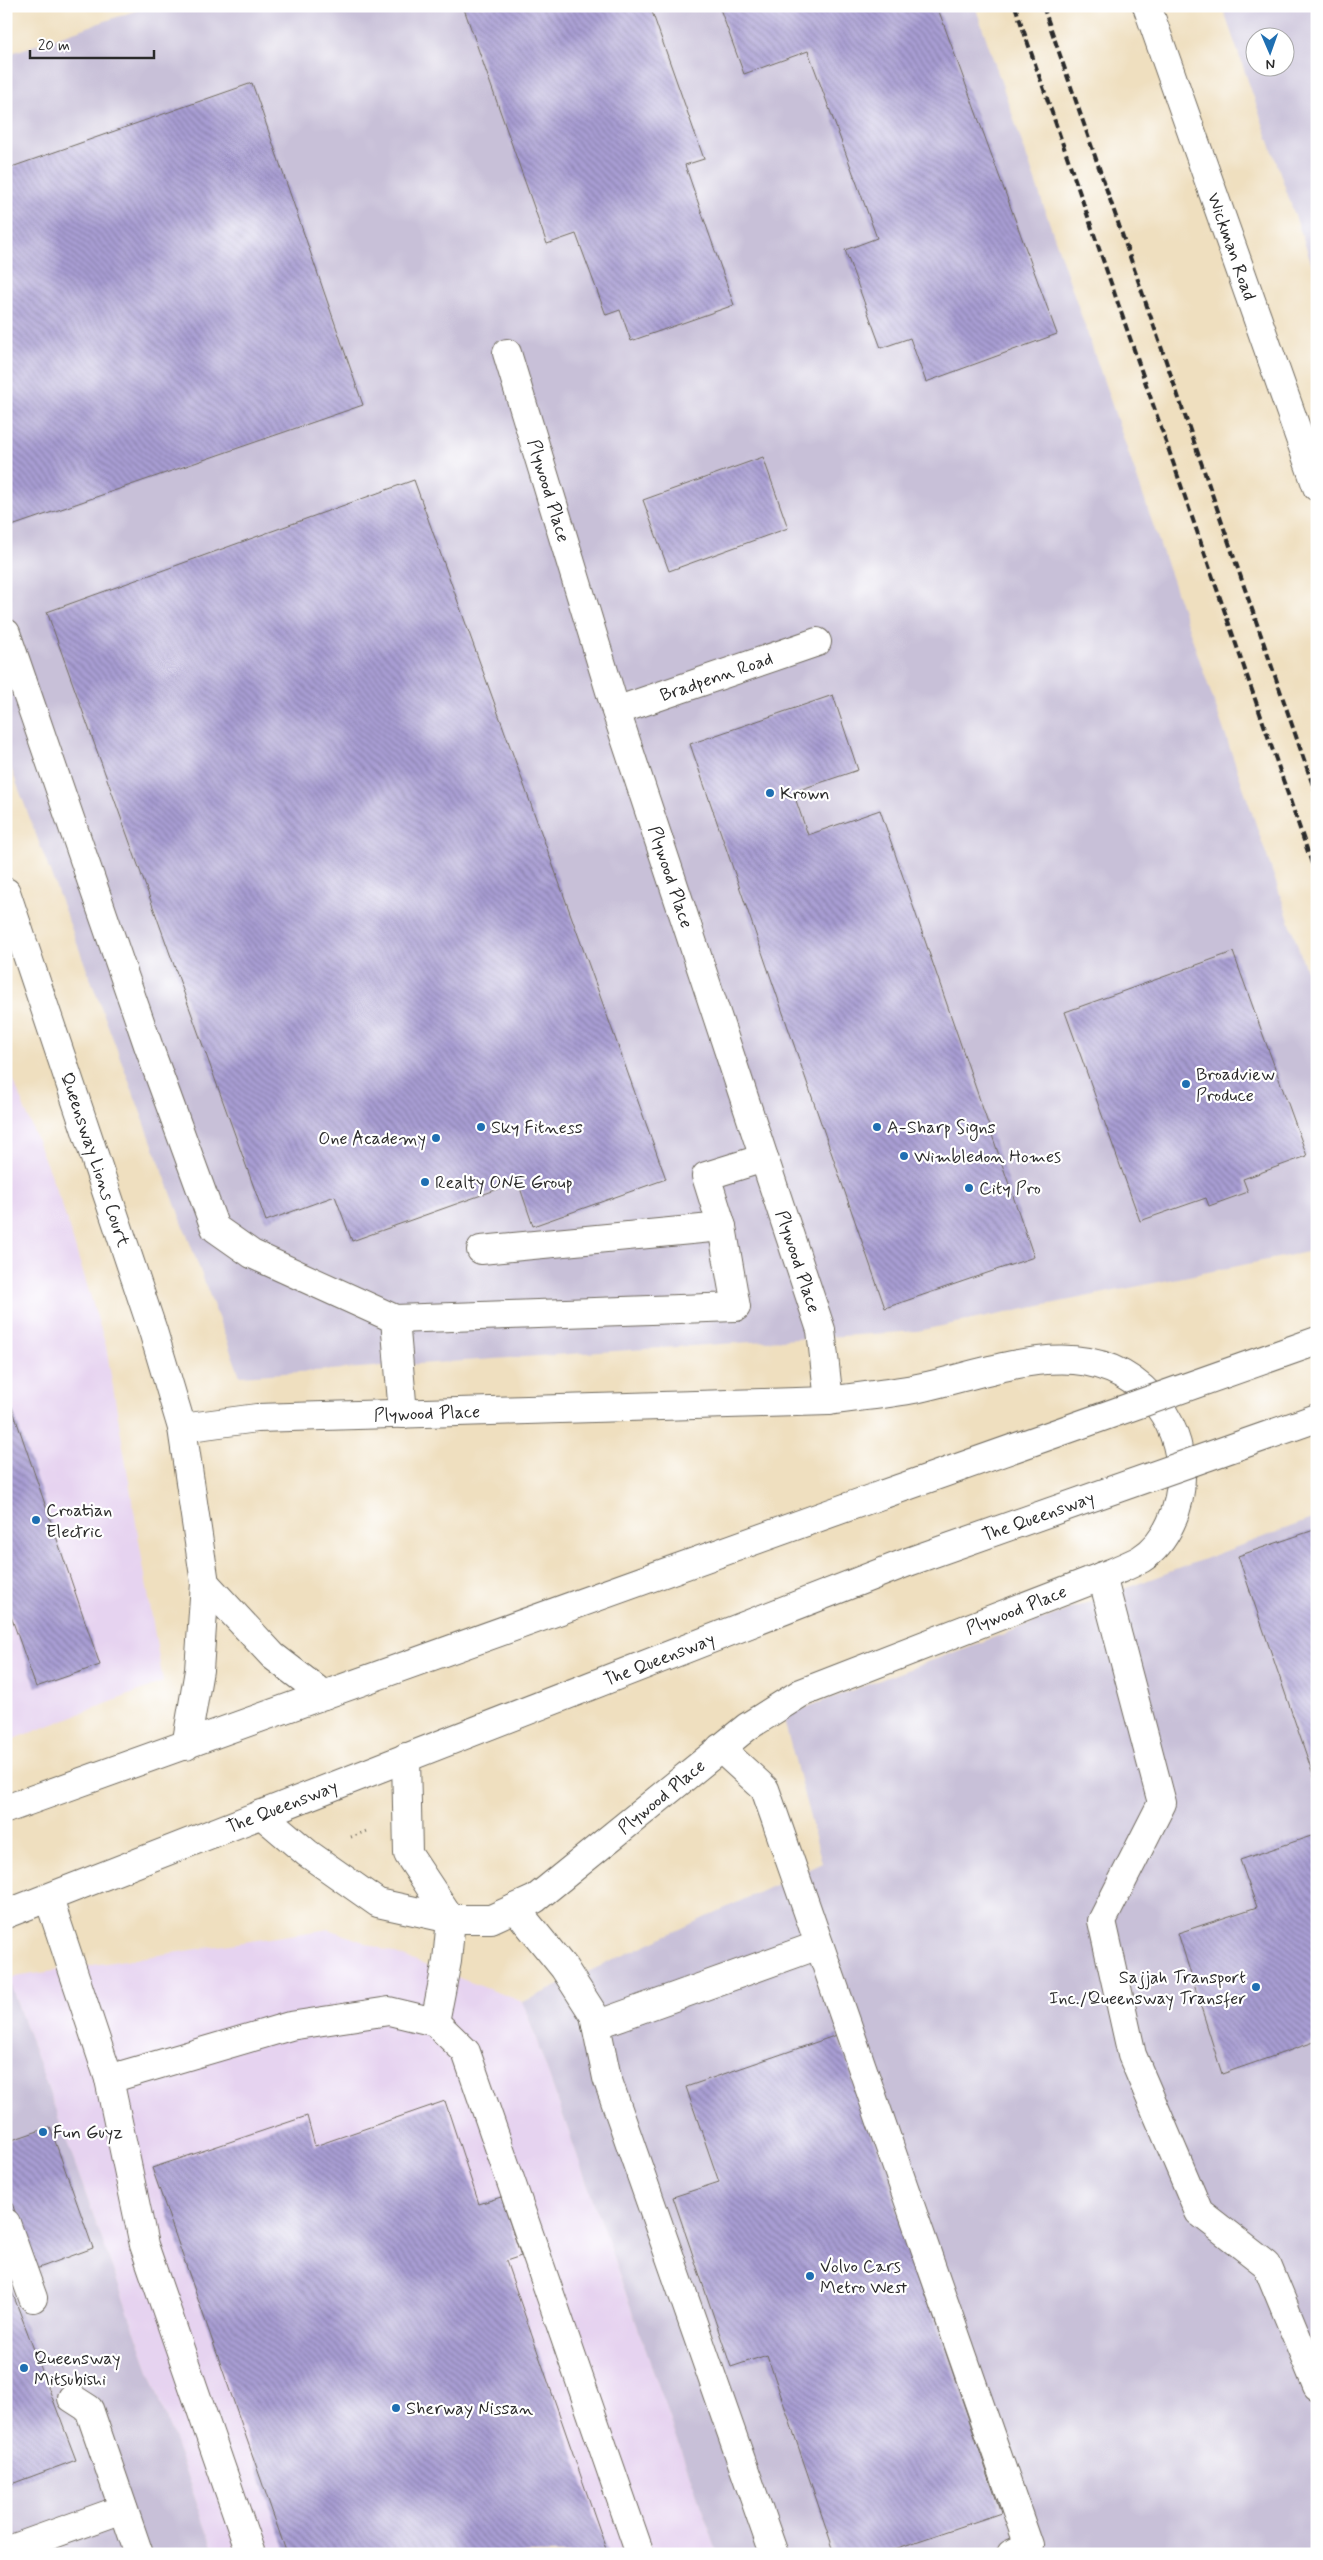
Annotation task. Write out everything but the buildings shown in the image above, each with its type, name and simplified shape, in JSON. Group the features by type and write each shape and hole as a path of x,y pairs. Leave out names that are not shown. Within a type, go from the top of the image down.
{"street":[{"name":"Wickman Road","path":"1147,6 1317,487"},
{"name":"Plywood Place","path":"507,353 616,711 821,1330 829,1401"},
{"path":"6,633 148,1045 215,1228 252,1254 395,1319 736,1307 722,1227 706,1176 764,1158"},
{"name":"Bradpenn Road","path":"616,711 817,642"},
{"name":"Queensway Lions Court","path":"6,892 144,1304 182,1428"},
{"path":"481,1250 722,1227"},
{"path":"395,1319 403,1414"},
{"path":"6,1809 1317,1341"},
{"name":"Plywood Place","path":"182,1428 257,1418 829,1401 920,1387 1020,1363 1060,1358 1089,1361 1117,1370 1141,1386 1154,1400 1174,1432 1181,1460 1181,1489 1174,1517 1160,1542 1142,1558 1102,1576 800,1693 746,1727 535,1899 490,1919 451,1919 378,1904 307,1853 261,1814"},
{"name":"The Queensway","path":"6,1914 908,1562 1317,1418"},
{"path":"182,1428 205,1583 199,1670 186,1746"},
{"path":"1102,1576 1162,1803 1102,1921 1132,2054 1199,2212 1267,2265 1317,2386"},
{"path":"205,1583 273,1656 324,1695"},
{"path":"720,1748 765,1789 1029,2546 1011,2554"},
{"path":"406,1757 408,1854 451,1919 447,1961 435,2022"},
{"path":"49,1898 109,2079 144,2245 251,2554"},
{"path":"515,1908 564,1968 594,2015 607,2078 774,2554"},
{"path":"596,2025 819,1945"},
{"path":"109,2079 290,2026 389,2011 435,2022 466,2052 640,2554"},
{"path":"6,2223 33,2298"},
{"path":"72,2398 89,2409 139,2554"},
{"path":"6,2551 124,2509"}],"path":[{"path":"351,1837 369,1830"}],"shaded area":[{"path":"149,6 975,6 1317,1002 1317,1250 917,1331 240,1376 6,755 6,55"},
{"path":"1222,6 1317,6 1317,279 1247,78 1296,78 1296,28 1246,28 1246,75"},
{"path":"6,1061 61,1202 106,1346 163,1682 6,1742"},
{"path":"1317,1517 1317,2554 718,2554 523,2002 822,1863 783,1716"},
{"path":"329,1929 523,2002 718,2554 215,2554 8,1978"},
{"path":"8,1978 215,2554 6,2554 6,1979"}],"railway":[{"path":"1015,6 1317,878"},
{"path":"1043,6 1317,797"}],"place":[{"name":"Krown","path":"770,793"},
{"name":"Broadview Produce","path":"1186,1084"},
{"name":"Sky Fitness","path":"481,1127"},
{"name":"A-Sharp Signs","path":"877,1127"},
{"name":"One Academy","path":"436,1138"},
{"name":"Wimbledon Homes","path":"904,1156"},
{"name":"Realty ONE Group","path":"425,1182"},
{"name":"City Pro","path":"969,1188"},
{"name":"Croatian Electric","path":"36,1520"},
{"name":"Sajjah Transport Inc./Queensway Transfer","path":"1256,1987"},
{"name":"Fun Guyz","path":"43,2132"},
{"name":"Volvo Cars Metro West","path":"810,2276"},
{"name":"Queensway Mitsubishi","path":"24,2368"},
{"name":"Sherway Nissan","path":"396,2408"}]}
